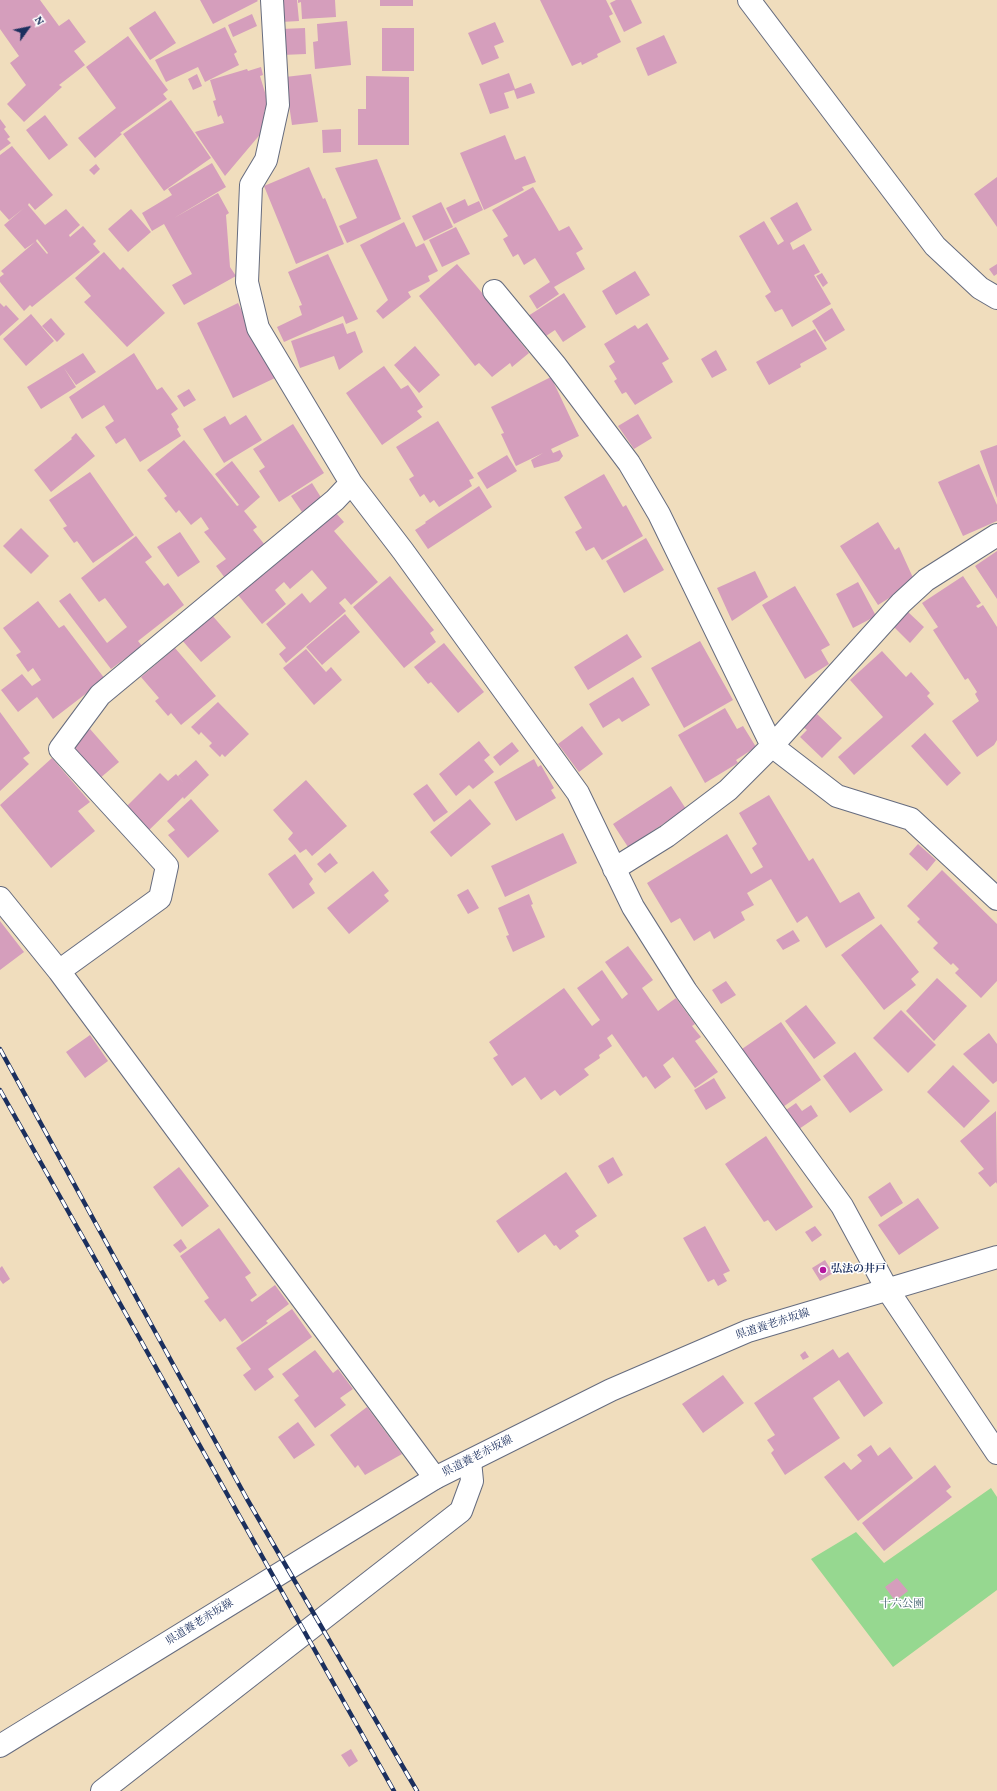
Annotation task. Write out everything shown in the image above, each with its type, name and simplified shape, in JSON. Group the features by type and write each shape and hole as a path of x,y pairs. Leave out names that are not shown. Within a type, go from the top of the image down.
{"street":[{"path":"272,0 278,105 266,160 251,185 247,282 258,328 351,483 403,551 578,792 633,907 686,991 842,1206 886,1289 997,1453"},
{"path":"749,0 935,246 980,288 997,298"},
{"path":"494,290 556,366 629,463 659,514 772,746 837,796 911,819 997,899"},
{"path":"58,971 160,898 166,866 60,749 100,695 335,500 351,483"},
{"path":"614,869 667,836 728,790 772,746 901,603 926,580 997,535"},
{"path":"0,898 58,971 436,1478"},
{"name":"県道養老赤坂線","path":"0,1746 436,1478 611,1390 748,1331 997,1257"},
{"path":"102,1791 461,1511 472,1481 470,1461"}],"green space":[{"name":"十六公園","path":"991,1488 997,1497 997,1590 893,1667 811,1559 856,1532 884,1563"}],"building":[{"path":"0,0 40,0 59,26 69,19 86,42 74,51 85,65 59,85 62,87 24,122 7,104 26,85 10,63 19,56 0,29"},
{"path":"200,0 257,0 258,1 213,24"},
{"path":"279,0 297,0 299,21 281,22"},
{"path":"298,0 335,0 336,17 302,19 301,2 298,3"},
{"path":"380,0 413,0 413,6 380,6"},
{"path":"540,0 606,0 613,14 609,16 621,42 597,54 598,57 582,65 581,62 572,66"},
{"path":"616,0 631,0 642,23 624,32 610,3"},
{"path":"155,11 176,43 150,60 129,28"},
{"path":"252,14 257,26 233,37 228,25"},
{"path":"347,21 351,65 315,69 313,42 318,41 317,24"},
{"path":"495,22 504,42 494,46 499,58 482,65 468,33"},
{"path":"225,27 237,52 234,54 239,65 205,82 198,67 166,82 155,60"},
{"path":"305,28 306,54 282,55 281,29"},
{"path":"382,28 414,28 414,71 382,71"},
{"path":"664,35 677,63 648,76 636,48"},
{"path":"128,36 168,90 163,94 167,99 120,133 122,134 95,158 78,138 116,108 86,67"},
{"path":"261,67 263,75 260,76 270,109 264,111 268,125 225,176 195,132 224,123 221,115 218,117 213,101 216,100 210,80 247,69 248,71"},
{"path":"509,73 515,89 531,83 535,93 517,99 514,90 504,93 509,108 490,114 479,84"},
{"path":"197,74 202,86 193,90 188,79"},
{"path":"311,74 318,122 292,125 285,77"},
{"path":"366,76 409,77 409,145 358,145 358,109 366,109"},
{"path":"171,100 211,158 164,191 123,134"},
{"path":"45,115 68,145 49,160 26,130"},
{"path":"0,119 6,127 4,129 10,137 7,139 11,143 0,151"},
{"path":"341,129 341,152 323,153 322,130"},
{"path":"505,135 515,160 525,156 536,182 522,187 524,190 484,210 460,153"},
{"path":"12,146 53,195 35,210 29,203 28,205 45,225 66,209 80,225 69,235 70,237 83,226 96,241 93,244 100,252 32,307 30,305 24,311 0,282 0,277 4,274 1,271 35,242 25,249 4,225 24,208 9,220 0,210 0,155","holes":["37,239 48,253 47,254 36,241"]},
{"path":"377,159 401,219 347,243 339,226 357,218 335,168"},
{"path":"212,163 226,187 174,218 218,193 229,213 226,215 230,267 236,276 184,305 172,285 192,274 164,224 152,231 142,213 172,195 168,189"},
{"path":"96,164 100,169 94,175 89,170"},
{"path":"309,167 323,199 325,198 344,244 296,264 264,186"},
{"path":"997,177 997,227 974,194"},
{"path":"533,187 559,231 569,226 583,249 576,253 585,269 554,287 559,294 537,309 529,296 550,282 535,258 524,265 518,254 513,257 503,239 508,236 492,210"},
{"path":"465,199 468,206 479,201 483,210 454,224 446,208"},
{"path":"441,202 453,227 424,241 412,216"},
{"path":"797,202 812,230 790,243 793,250 804,244 820,272 814,275 831,304 792,327 782,309 775,312 765,296 771,292 739,236 764,221 778,245 784,241 770,218"},
{"path":"131,209 151,232 128,252 108,229"},
{"path":"404,222 416,247 424,243 438,271 428,276 430,281 408,292 411,297 383,319 376,311 388,300 360,245"},
{"path":"456,227 470,254 442,267 429,240"},
{"path":"104,252 120,270 123,267 165,313 127,347 84,302 91,296 75,278"},
{"path":"328,254 358,319 346,324 343,316 284,342 277,327 302,315 299,306 302,305 288,272"},
{"path":"457,264 516,332 514,334 529,353 512,367 510,363 492,377 479,363 475,366 419,296"},
{"path":"997,264 997,274 994,276 989,269"},
{"path":"635,271 650,295 616,315 602,291"},
{"path":"822,273 828,283 823,287 816,276"},
{"path":"564,293 586,327 563,342 555,330 543,338 528,316"},
{"path":"0,303 4,307 6,305 19,319 0,336"},
{"path":"238,303 275,378 233,398 197,323"},
{"path":"832,308 845,330 825,342 812,321"},
{"path":"31,314 54,341 26,366 3,339"},
{"path":"51,318 65,334 57,342 42,326"},
{"path":"343,323 347,334 355,331 363,352 339,370 334,356 300,368 291,341"},
{"path":"647,323 669,359 662,363 673,382 635,405 626,392 622,394 614,381 617,379 609,366 615,362 604,344 635,325 638,329"},
{"path":"815,329 827,349 800,364 801,367 769,385 756,362"},
{"path":"415,346 440,375 419,393 394,365"},
{"path":"716,350 727,370 712,378 701,359"},
{"path":"83,353 96,372 76,385 64,368 76,387 41,409 27,387"},
{"path":"134,353 157,390 162,387 178,409 171,414 179,427 177,429 181,436 140,462 125,438 116,444 105,427 114,421 104,405 82,419 69,397"},
{"path":"384,366 401,389 408,385 423,407 417,411 422,417 382,445 346,393"},
{"path":"551,377 579,436 551,449 553,453 560,450 563,456 559,461 534,468 531,460 543,453 516,466 501,434 504,433 491,407"},
{"path":"189,389 196,400 184,407 177,396"},
{"path":"638,414 652,438 634,449 618,426"},
{"path":"246,415 262,440 224,463 203,429 225,416 230,425"},
{"path":"438,421 474,478 469,480 472,486 439,507 434,500 430,503 424,494 420,497 409,479 414,476 396,447"},
{"path":"293,424 324,473 279,502 259,471 265,467 253,449"},
{"path":"76,433 95,456 51,492 34,470 72,439 71,438"},
{"path":"184,440 237,506 239,505 215,474 232,461 260,497 244,511 257,527 253,530 265,545 225,578 216,566 226,559 204,532 209,529 201,517 191,525 179,510 176,513 164,498 167,496 147,470"},
{"path":"997,445 997,498 980,451"},
{"path":"507,455 517,471 487,489 477,473"},
{"path":"979,464 997,505 997,521 963,536 938,482"},
{"path":"90,472 134,535 93,563 77,541 74,543 63,528 67,526 49,500"},
{"path":"604,474 623,507 626,505 643,536 602,560 594,547 586,551 575,532 582,528 564,497"},
{"path":"312,483 322,499 302,512 291,496"},
{"path":"479,486 492,507 428,549 415,530"},
{"path":"336,513 344,522 334,531 378,582 351,605 345,598 339,603 346,611 286,663 279,654 286,648 266,624 302,593 310,603 327,588 312,570 290,589 284,582 275,590 286,604 262,624 234,590 258,570 263,575"},
{"path":"878,522 895,550 899,547 915,582 878,605 840,546"},
{"path":"21,528 49,556 31,574 3,546"},
{"path":"180,532 200,562 178,577 157,547"},
{"path":"136,536 152,557 145,562 164,586 168,583 184,605 138,641 142,646 111,669 59,601 70,593 107,643 127,627 105,598 99,602 81,578"},
{"path":"646,538 664,570 624,593 606,561"},
{"path":"997,551 997,599 975,566"},
{"path":"755,571 768,597 732,621 717,588"},
{"path":"390,576 434,630 430,633 436,642 404,668 353,607"},
{"path":"963,576 981,603 976,606 978,608 983,605 997,627 997,740 994,745 977,757 952,721 979,701 975,694 977,692 968,678 965,680 933,630 938,627 922,603"},
{"path":"858,582 876,616 853,628 836,594"},
{"path":"795,586 830,645 821,650 829,664 805,679 762,605"},
{"path":"38,601 59,628 64,625 105,679 53,719 37,697 18,712 1,690 22,674 32,686 41,680 33,668 28,672 16,655 21,652 3,628"},
{"path":"908,612 924,627 910,643 894,627"},
{"path":"211,614 231,637 201,662 181,639"},
{"path":"345,614 360,632 322,665 306,647"},
{"path":"627,634 642,657 588,690 574,667"},
{"path":"700,641 733,700 684,728 651,668"},
{"path":"444,643 484,692 458,713 431,682 428,684 414,667"},
{"path":"175,648 216,696 181,725 171,713 168,716 155,701 159,698 141,677"},
{"path":"306,649 326,672 331,667 342,680 314,705 283,668"},
{"path":"882,651 906,677 911,672 930,693 927,696 934,704 854,775 838,757 883,717 850,680"},
{"path":"633,677 650,705 622,722 619,718 603,728 589,704"},
{"path":"218,702 249,734 225,757 222,754 220,757 209,746 212,743 201,732 199,735 191,727"},
{"path":"725,708 737,729 743,726 756,747 736,760 738,763 705,783 678,735"},
{"path":"0,712 30,753 23,758 29,764 0,791"},
{"path":"817,714 842,738 822,758 800,737 807,730 803,727"},
{"path":"582,726 603,754 579,772 558,744"},
{"path":"90,729 119,762 99,779 75,752 77,741"},
{"path":"925,733 961,773 947,786 911,746"},
{"path":"479,741 490,755 484,760 494,772 473,789 469,785 456,796 439,774"},
{"path":"512,742 519,751 500,766 493,757"},
{"path":"52,758 90,802 78,811 95,831 51,868 0,805"},
{"path":"534,759 538,767 541,765 554,788 551,790 556,798 516,821 494,782"},
{"path":"196,760 209,775 184,799 183,797 146,833 123,810 160,773 168,781 176,774 184,783 178,776"},
{"path":"306,780 347,826 312,856 306,849 300,853 288,839 293,833 273,810"},
{"path":"427,784 448,812 434,822 413,794"},
{"path":"671,786 686,809 628,847 613,824"},
{"path":"769,795 809,861 813,858 840,903 859,892 875,918 826,948 807,916 797,923 771,879 747,893 754,905 741,912 745,920 714,939 710,931 694,941 680,918 671,923 647,883 727,834 751,874 763,867 752,848 757,844 739,813"},
{"path":"191,799 219,831 188,858 168,835 175,830 167,821"},
{"path":"470,799 491,824 451,857 430,832"},
{"path":"563,833 577,863 505,897 491,866"},
{"path":"918,844 936,860 927,871 909,854"},
{"path":"330,853 338,863 325,873 317,864"},
{"path":"295,854 313,879 309,884 315,893 293,909 268,874"},
{"path":"942,870 997,924 997,981 981,998 955,973 959,969 953,963 951,965 933,948 938,943 917,922 920,919 907,906"},
{"path":"373,871 389,891 384,895 389,901 349,934 327,908"},
{"path":"468,889 479,908 468,914 457,895"},
{"path":"529,894 533,904 531,905 545,937 513,952 506,936 509,935 498,908"},
{"path":"0,921 24,952 0,970"},
{"path":"881,924 919,972 911,979 916,985 884,1010 841,955"},
{"path":"793,930 800,941 783,950 776,940"},
{"path":"628,946 653,980 642,988 658,1011 676,998 695,1024 692,1026 701,1037 695,1041 718,1072 695,1088 673,1057 663,1065 671,1077 655,1089 646,1076 643,1078 612,1034 607,1038 612,1046 599,1055 600,1058 584,1069 589,1075 560,1096 555,1090 541,1100 525,1077 512,1086 493,1058 498,1055 489,1042 564,988 592,1026 600,1020 577,988 602,970 622,999 628,994 605,962"},
{"path":"937,978 967,1006 934,1041 906,1011"},
{"path":"726,981 736,995 721,1004 712,990"},
{"path":"806,1005 836,1043 814,1059 785,1021"},
{"path":"901,1010 936,1045 908,1073 873,1038"},
{"path":"781,1022 821,1080 783,1107 742,1049"},
{"path":"989,1033 997,1044 997,1081 993,1084 963,1054"},
{"path":"90,1035 108,1061 85,1078 66,1052"},
{"path":"855,1052 883,1090 850,1113 823,1076"},
{"path":"953,1065 990,1101 964,1128 927,1092"},
{"path":"714,1078 726,1098 706,1110 694,1090"},
{"path":"796,1103 802,1111 811,1105 818,1116 799,1129 786,1110"},
{"path":"996,1111 997,1184 996,1182 990,1187 978,1173 984,1169 960,1141"},
{"path":"766,1136 813,1207 776,1231 768,1220 764,1222 725,1164"},
{"path":"613,1157 623,1175 608,1184 598,1166"},
{"path":"179,1167 209,1206 182,1227 153,1187"},
{"path":"566,1172 597,1216 575,1231 579,1236 560,1250 556,1245 554,1246 545,1234 518,1253 496,1221"},
{"path":"890,1182 903,1203 881,1217 868,1197"},
{"path":"918,1198 939,1228 899,1255 878,1225"},
{"path":"705,1226 730,1271 723,1274 727,1281 718,1286 714,1279 708,1282 683,1238"},
{"path":"815,1226 822,1235 812,1242 805,1232"},
{"path":"219,1228 251,1273 245,1277 257,1295 250,1300 252,1302 275,1285 289,1304 266,1321 268,1323 242,1342 225,1318 220,1322 204,1301 209,1298 180,1256"},
{"path":"181,1239 187,1248 180,1253 173,1245"},
{"name":"弘法の井戸","path":"825,1260 833,1273 820,1281 812,1268"},
{"path":"2,1266 10,1279 3,1284 0,1280 0,1268"},
{"path":"292,1309 312,1337 268,1369 274,1377 255,1391 243,1375 251,1369 236,1348"},
{"path":"833,1349 839,1358 848,1352 883,1403 864,1417 839,1380 813,1398 840,1438 785,1475 771,1453 774,1450 767,1440 775,1435 754,1403"},
{"path":"315,1350 333,1373 338,1369 353,1389 340,1398 346,1405 315,1428 294,1400 299,1396 282,1374"},
{"path":"805,1351 809,1357 803,1360 800,1355"},
{"path":"723,1375 744,1403 703,1433 682,1404"},
{"path":"367,1407 402,1454 365,1475 358,1465 355,1468 330,1435"},
{"path":"298,1422 315,1445 294,1459 278,1437"},
{"path":"871,1445 878,1456 890,1447 913,1478 858,1521 824,1477 844,1462 851,1470 862,1461 857,1455"},
{"path":"935,1465 951,1487 946,1491 952,1497 884,1551 862,1523"},
{"path":"897,1578 908,1591 895,1601 885,1587"},
{"path":"351,1749 358,1761 349,1767 341,1755"}],"railway":[{"path":"0,1049 247,1499 417,1791"},
{"path":"0,1090 394,1791"}],"place":[{"name":"弘法の井戸","path":"823,1270"}]}
